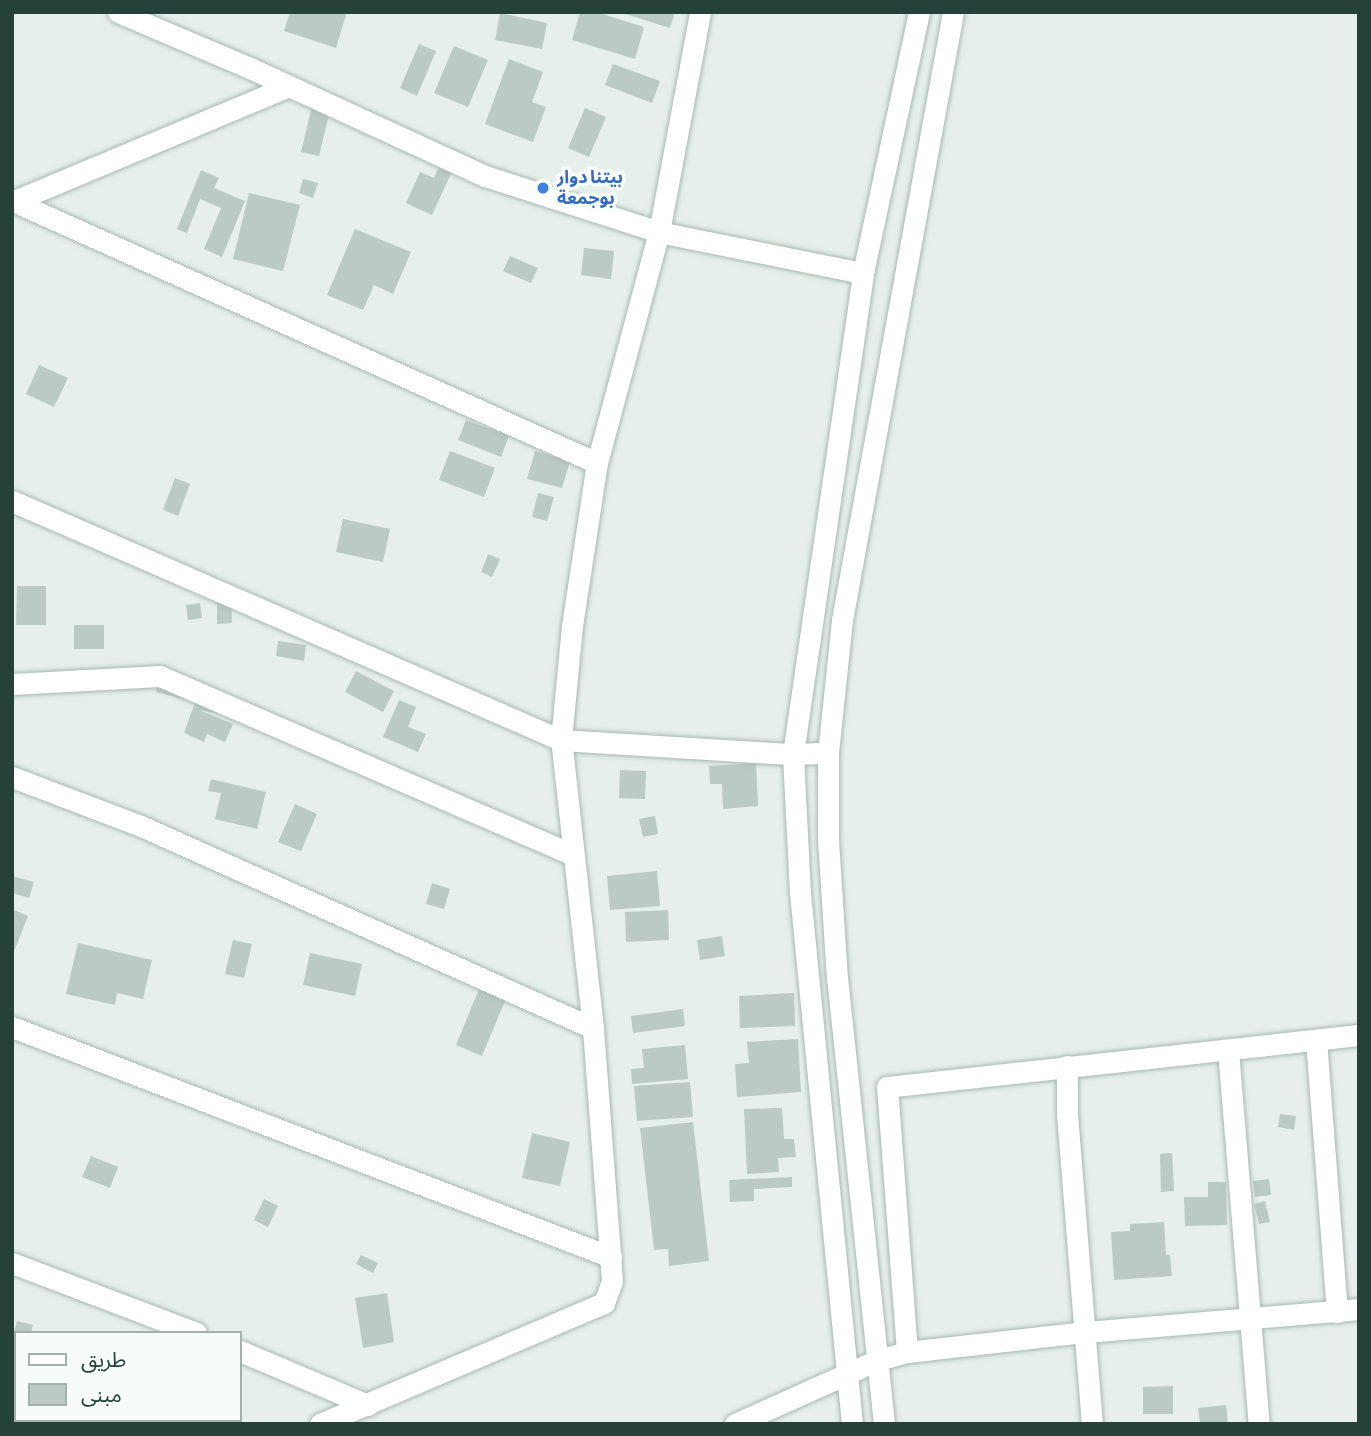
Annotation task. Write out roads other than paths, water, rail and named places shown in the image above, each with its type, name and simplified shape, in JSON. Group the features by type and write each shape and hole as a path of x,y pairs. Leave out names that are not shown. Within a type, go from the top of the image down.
{"street":[{"path":"118,12 289,86 485,176 659,232 863,273"},
{"path":"320,1424 604,1303 612,1281 593,1028 571,853 561,740 572,626 597,463 659,232 701,12"},
{"path":"852,1424 800,893 793,754 863,273 919,12"},
{"path":"884,1424 875,1361 837,979 828,839 828,753 842,620 953,12"},
{"path":"13,201 289,86"},
{"path":"13,201 597,463"},
{"path":"12,501 561,740 793,754 828,753"},
{"path":"12,684 160,676 571,853"},
{"path":"12,777 141,826 593,1028"},
{"path":"12,1027 611,1257"},
{"path":"907,1352 887,1087 1359,1035"},
{"path":"1316,1040 1337,1312"},
{"path":"1228,1050 1259,1424"},
{"path":"1067,1066 1068,1114 1092,1424"},
{"path":"12,1263 191,1331"},
{"path":"735,1424 846,1373 907,1352 1086,1332 1359,1309"},
{"path":"242,1352 368,1405"}],"place":[{"name":"بيتنا دوار بوجمعة","path":"543,188"}]}
